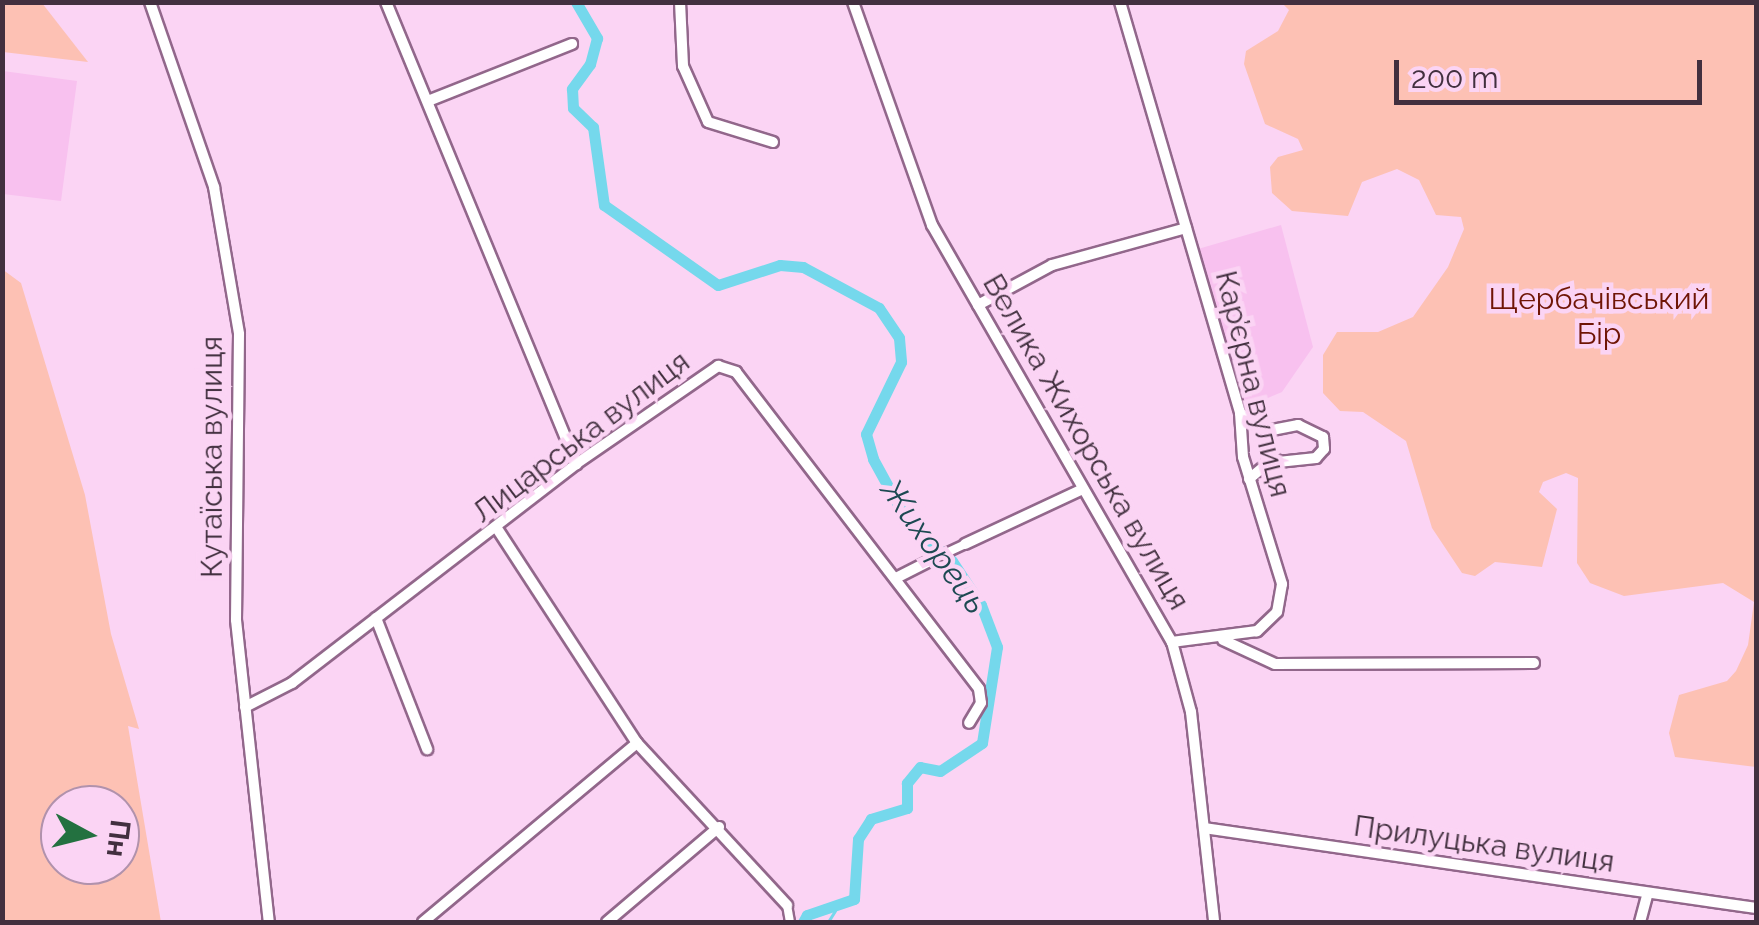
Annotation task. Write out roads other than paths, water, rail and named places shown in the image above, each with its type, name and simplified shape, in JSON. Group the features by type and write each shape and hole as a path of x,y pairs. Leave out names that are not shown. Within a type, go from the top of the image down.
{"street":[{"name":"Кутаїська вулиця","path":"150,2 214,188 240,334 236,620 269,922"},
{"path":"386,2 576,464"},
{"path":"680,2 683,66 708,122 774,142"},
{"name":"Велика Жихорська вулиця","path":"852,2 932,225 1172,642 1191,712 1214,922"},
{"name":"Кар’єрна вулиця","path":"1120,2 1240,414 1250,480 1282,584 1277,612 1257,631 1222,639 1172,642"},
{"path":"428,101 572,44"},
{"path":"978,305 1052,265 1186,228"},
{"name":"Лицарська вулиця","path":"245,707 292,683 498,530 576,464 718,366 736,372 979,689 981,703 968,723"},
{"path":"1240,414 1267,431 1298,425 1322,437 1324,449 1298,462 1278,462 1270,452 1267,431"},
{"path":"1250,480 1270,452"},
{"path":"896,578 1082,490"},
{"path":"498,530 637,743 719,827 787,905 790,922"},
{"path":"376,618 428,749"},
{"path":"1222,639 1275,664 1534,664"},
{"path":"423,922 637,743"},
{"path":"608,922 719,827"},
{"name":"Прилуцька вулиця","path":"1204,828 1752,908"},
{"path":"1640,922 1648,893"},
{"path":"1747,922 1752,908"}],"waterway":[{"name":"Жихорець","path":"576,2 597,38 590,64 572,89 573,108 593,127 604,205 718,285 780,265 803,267 879,308 899,338 901,362 866,434 873,459 908,523 952,561 981,605 997,647 982,743 940,771 920,767 907,783 907,808 871,819 858,839 854,899 807,915 803,922"},
{"path":"828,922 835,911"}],"park label":[{"name":"Щербачівський Бір","path":"1599,316"}]}
